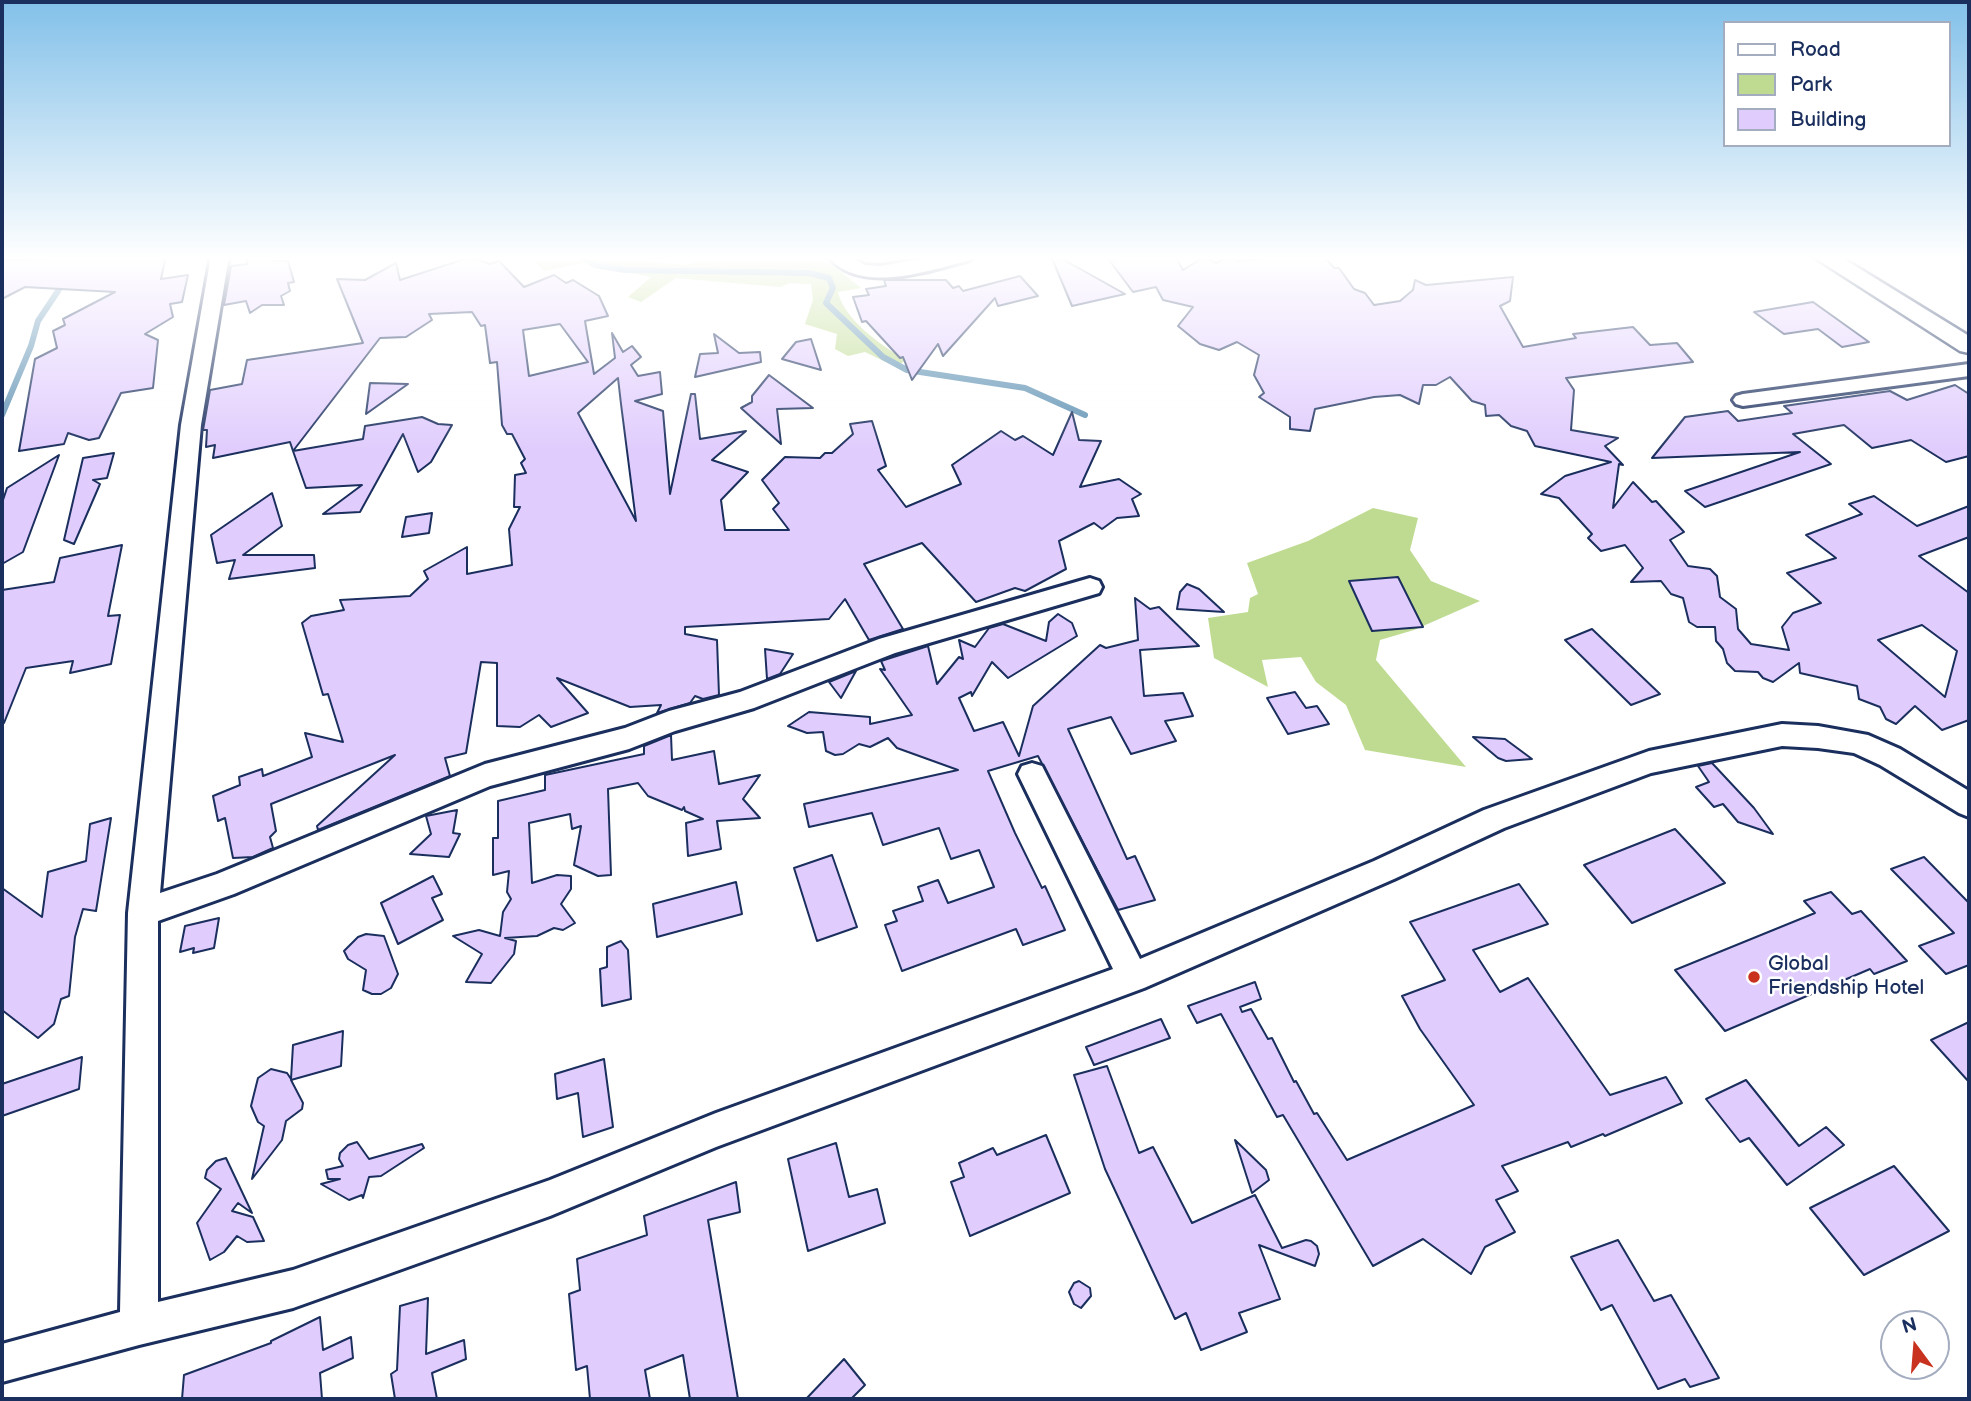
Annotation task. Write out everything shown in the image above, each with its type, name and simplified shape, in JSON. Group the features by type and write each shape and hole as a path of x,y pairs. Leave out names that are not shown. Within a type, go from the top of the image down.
{"main road":[{"path":"1929,321 1969,346"}],"street":[{"path":"139,1326 143,912 191,425 209,321"},
{"path":"1743,400 1969,370"},
{"path":"143,912 223,885 485,776 629,738 669,722 745,701 888,646 1090,586"},
{"path":"2,1363 293,1289 550,1198 716,1130 1133,977 1384,870 1494,819 1650,762 1782,736 1818,737 1858,743 1890,757 1969,805"},
{"path":"1032,774 1133,977"}],"green space":[{"path":"806,321 855,321 875,340 906,360 896,367 865,352 848,356 835,349 837,334 805,324"},
{"path":"1373,508 1418,518 1410,550 1431,581 1480,601 1414,630 1380,640 1376,660 1466,767 1365,750 1346,705 1316,682 1301,657 1262,660 1268,687 1214,658 1208,618 1248,612 1250,598 1258,594 1247,563 1308,541"}],"building":[{"path":"64,321 166,321 145,334 158,340 153,388 121,393 99,438 89,440 68,433 64,444 19,451 35,359 57,348 53,331 65,325"},
{"path":"354,321 430,321 406,337 380,338 293,451 290,442 213,458 215,445 206,447 207,430 203,430 210,390 242,384 247,360 363,343"},
{"path":"478,321 585,321 594,374 615,358 612,333 623,352 632,346 641,357 631,365 638,376 660,372 662,394 635,401 663,411 670,494 691,394 695,394 700,439 746,431 712,460 748,472 721,500 725,530 789,530 773,509 779,503 762,480 785,457 820,458 825,453 832,453 853,434 850,424 872,421 886,466 878,470 906,507 961,484 952,465 1001,431 1015,440 1023,436 1053,455 1072,412 1079,440 1101,441 1080,487 1119,479 1141,494 1132,499 1139,516 1117,518 1102,529 1094,523 1059,541 1066,569 1025,591 1015,588 976,602 922,543 864,564 903,629 869,640 845,599 829,619 685,627 685,634 717,640 719,695 703,699 695,696 690,703 657,713 661,705 630,707 557,678 588,713 551,727 539,715 520,727 497,726 497,663 481,662 466,753 445,758 450,776 318,830 317,826 395,755 271,804 276,831 270,837 273,848 253,857 233,858 225,818 218,821 213,796 240,785 239,777 262,769 263,776 312,757 305,733 343,742 328,694 323,695 302,623 311,616 344,610 340,600 410,596 428,579 424,571 467,547 467,574 512,565 509,529 520,507 514,507 515,475 526,473 521,463 525,459 512,434 507,434 502,425 497,362 490,363 485,325 481,326","holes":["560,324 588,362 529,376 523,330","618,378 636,521 578,413"]},
{"path":"866,321 974,321 943,356 938,344 912,380 903,357 900,358"},
{"path":"1182,321 1509,321 1523,347 1576,338 1573,334 1633,327 1650,345 1677,343 1693,362 1566,378 1574,390 1571,430 1618,438 1605,446 1623,465 1619,464 1613,508 1633,482 1652,502 1656,501 1684,532 1670,540 1688,566 1710,569 1717,576 1720,597 1736,609 1738,629 1751,644 1789,650 1782,627 1793,613 1821,603 1787,573 1836,558 1806,535 1862,514 1849,504 1874,496 1917,526 1969,506 1969,537 1919,556 1969,593 1969,720 1942,730 1915,706 1896,724 1886,719 1880,707 1859,699 1857,686 1800,673 1799,663 1773,682 1763,678 1758,672 1735,671 1727,663 1723,649 1716,641 1715,627 1697,627 1689,622 1683,598 1671,594 1661,581 1631,582 1643,568 1625,545 1601,551 1588,538 1592,534 1559,498 1541,494 1565,476 1611,462 1535,446 1527,431 1511,426 1499,415 1486,416 1485,405 1472,401 1450,377 1436,385 1423,385 1419,404 1400,395 1374,397 1315,409 1310,431 1290,429 1290,417 1259,397 1264,393 1254,375 1259,355 1237,342 1219,350 1200,344 1178,326","holes":["1922,625 1957,651 1945,697 1878,640"]},
{"path":"1767,321 1840,321 1869,342 1842,347 1818,329 1784,334"},
{"path":"714,334 739,353 760,352 761,362 695,377 700,354 718,353"},
{"path":"811,339 821,370 782,359 796,342"},
{"path":"769,375 813,408 777,409 781,444 741,408 752,402 752,396"},
{"path":"370,383 408,384 366,414"},
{"path":"1955,385 1969,394 1969,456 1946,462 1911,440 1872,448 1844,425 1793,434 1831,464 1705,507 1685,491 1800,452 1652,458 1685,417 1728,411 1738,421 1792,413 1784,406 1890,391 1907,400"},
{"path":"422,417 438,424 452,425 431,462 418,472 403,434 360,512 323,514 362,485 306,488 293,451 363,439 365,426"},
{"path":"114,453 107,478 93,480 100,484 74,544 64,540 83,458"},
{"path":"59,455 23,552 2,564 2,503 7,488"},
{"path":"272,493 282,526 243,555 314,555 315,568 229,579 235,560 217,563 211,535"},
{"path":"432,513 429,533 402,537 406,517"},
{"path":"122,545 108,616 120,615 111,664 70,673 73,661 26,668 4,723 2,722 2,590 54,582 60,558"},
{"path":"1398,577 1423,627 1372,631 1349,581"},
{"path":"1187,584 1199,589 1224,612 1177,609 1180,592"},
{"path":"1135,598 1150,609 1159,607 1199,646 1140,650 1144,696 1183,693 1193,716 1165,721 1176,741 1131,754 1111,717 1068,729 1127,859 1135,856 1155,900 1118,910 1038,756 988,771 1015,833 1042,888 1045,886 1065,930 1023,945 1016,929 902,971 885,925 897,921 893,911 923,901 918,887 938,880 948,903 994,887 979,850 951,859 939,828 883,845 872,813 809,827 804,804 958,770 897,748 888,738 870,747 859,744 843,754 835,755 826,751 823,732 807,733 788,726 809,712 870,717 870,724 912,715 880,669 885,670 881,661 928,646 937,684 959,657 963,659 959,640 975,647 989,628 1003,624 1046,641 1049,622 1058,614 1072,623 1077,636 1008,678 992,662 972,696 971,692 959,698 974,731 1003,722 1019,756 1033,706 1100,645 1106,648 1138,640"},
{"path":"1592,629 1660,694 1631,705 1565,640"},
{"path":"765,649 793,654 780,674 767,679"},
{"path":"856,671 841,698 829,682"},
{"path":"1295,692 1306,708 1317,706 1329,724 1288,734 1267,698"},
{"path":"671,735 672,760 714,751 719,784 760,775 743,799 760,818 717,821 721,849 688,856 686,823 703,819 685,811 684,807 682,810 648,796 638,783 608,789 611,875 598,876 574,865 581,826 572,829 570,814 529,823 532,883 557,875 571,876 571,889 561,904 575,923 563,930 554,928 537,936 505,938 516,941 514,954 491,983 466,982 482,954 453,936 479,930 500,936 503,912 511,899 507,892 509,871 493,875 493,838 498,838 498,801 545,790 545,775 644,754 644,746"},
{"path":"1473,737 1505,739 1532,759 1506,761 1498,758"},
{"path":"1712,763 1754,808 1773,834 1738,822 1723,804 1714,807 1696,787 1709,782 1698,766"},
{"path":"457,810 453,833 460,834 449,857 410,854 431,834 426,816"},
{"path":"111,818 96,911 83,909 75,937 69,996 61,999 54,1024 38,1038 2,1010 2,888 42,917 48,872 86,861 90,824"},
{"path":"1675,829 1725,883 1632,923 1584,865"},
{"path":"832,855 857,927 817,941 794,868"},
{"path":"1924,857 1969,903 1969,965 1946,974 1919,946 1954,933 1891,869"},
{"path":"433,876 442,894 432,898 443,920 398,944 381,903"},
{"path":"736,882 742,914 657,937 653,904"},
{"path":"1519,884 1548,924 1473,950 1500,992 1528,978 1610,1095 1666,1077 1682,1103 1605,1136 1603,1134 1571,1147 1568,1142 1502,1166 1518,1191 1496,1200 1515,1232 1485,1247 1471,1274 1423,1239 1373,1266 1283,1115 1277,1117 1221,1014 1197,1023 1188,1006 1255,982 1261,999 1240,1007 1242,1012 1251,1009 1268,1039 1272,1038 1294,1082 1296,1081 1314,1114 1317,1113 1347,1160 1474,1105 1420,1029 1402,996 1445,980 1410,922"},
{"path":"1831,892 1852,914 1861,911 1907,961 1874,974 1870,969 1725,1031 1675,970 1815,913 1804,901"},
{"path":"219,918 214,948 193,953 194,948 180,952 185,926"},
{"path":"366,934 384,936 398,974 391,988 381,994 363,990 366,970 348,959 344,951 358,937"},
{"path":"621,941 628,950 631,999 602,1006 600,969 607,967 607,947"},
{"path":"1161,1019 1170,1038 1094,1065 1086,1047"},
{"path":"1969,1022 1969,1082 1931,1040"},
{"path":"343,1031 341,1066 291,1080 303,1103 302,1109 286,1121 282,1140 252,1179 264,1126 258,1122 251,1106 258,1078 271,1069 287,1073 291,1079 293,1045"},
{"path":"82,1057 79,1089 2,1116 2,1084"},
{"path":"604,1059 613,1127 583,1137 578,1093 557,1099 555,1074"},
{"path":"1107,1066 1139,1153 1153,1147 1192,1223 1255,1195 1282,1248 1306,1240 1317,1246 1319,1254 1315,1266 1259,1245 1280,1299 1239,1313 1247,1332 1201,1350 1186,1313 1175,1319 1105,1169 1074,1075"},
{"path":"1746,1080 1799,1146 1826,1127 1844,1145 1787,1185 1749,1138 1740,1142 1706,1099"},
{"path":"1046,1135 1070,1193 970,1236 951,1182 964,1177 959,1163 993,1148 997,1155"},
{"path":"1235,1140 1266,1170 1269,1180 1252,1193"},
{"path":"357,1142 369,1159 422,1144 424,1148 381,1176 369,1177 363,1198 362,1195 349,1200 321,1184 340,1179 328,1179 326,1170 343,1166 339,1159 340,1153 348,1145"},
{"path":"836,1143 849,1197 877,1189 885,1223 808,1251 788,1159"},
{"path":"226,1158 252,1213 238,1203 232,1211 253,1217 264,1241 247,1242 237,1236 224,1252 210,1260 197,1223 221,1189 205,1178 207,1170 216,1161"},
{"path":"1894,1166 1949,1231 1864,1275 1810,1208"},
{"path":"736,1182 740,1212 708,1220 738,1399 690,1399 683,1355 645,1370 650,1399 590,1399 587,1366 576,1370 569,1294 580,1290 577,1259 647,1235 644,1216"},
{"path":"1618,1240 1654,1301 1671,1295 1719,1378 1690,1387 1685,1379 1658,1389 1612,1305 1601,1310 1571,1257"},
{"path":"1079,1281 1090,1288 1091,1296 1081,1308 1074,1304 1069,1292 1074,1283"},
{"path":"428,1298 426,1354 464,1340 466,1359 432,1373 437,1399 395,1399 391,1374 397,1370 400,1306"},
{"path":"320,1317 323,1350 351,1337 353,1358 320,1373 322,1399 182,1399 184,1375 271,1343"},
{"path":"844,1359 865,1385 851,1399 806,1399"}],"waterway":[{"path":"2,415 31,346 38,321"},
{"path":"845,321 883,357 907,370 1025,388 1085,415"}],"place":[{"name":"Global Friendship Hotel","path":"1754,977"}]}
